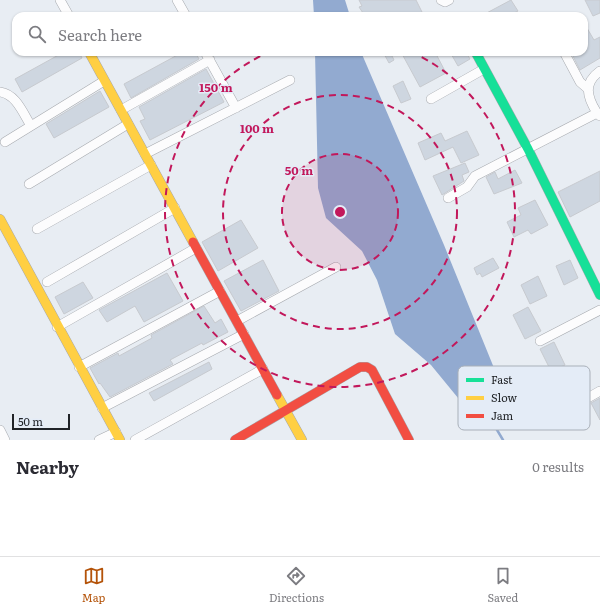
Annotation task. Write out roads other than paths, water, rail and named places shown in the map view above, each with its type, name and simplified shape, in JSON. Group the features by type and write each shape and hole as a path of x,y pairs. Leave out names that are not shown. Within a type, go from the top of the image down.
{"street":[{"path":"60,0 67,12"},
{"path":"177,0 184,12"},
{"path":"441,0 444,2 449,0"},
{"path":"90,56 302,440"},
{"path":"121,110 208,56 236,108"},
{"path":"478,56 528,149 600,295"},
{"path":"566,56 580,82 587,88"},
{"path":"432,99 484,69"},
{"path":"448,198 466,187 475,176 598,114 590,102 587,88 590,80 600,71"},
{"path":"145,154 290,80"},
{"path":"5,142 104,81"},
{"path":"0,92 8,93 13,98 31,126"},
{"path":"30,184 128,124"},
{"path":"37,229 151,165"},
{"path":"47,282 175,208"},
{"path":"0,220 57,327 118,436 99,440"},
{"path":"57,327 196,248"},
{"path":"237,321 336,267"},
{"path":"79,367 220,291"},
{"path":"540,342 600,310"},
{"path":"102,408 244,334"},
{"path":"235,440 360,367 368,367 372,370 409,440"},
{"path":"134,440 263,369"},
{"path":"590,397 600,391"},
{"path":"0,430 5,440"}],"water":[{"path":"313,0 345,0 349,12 314,12"},
{"path":"315,56 363,56 444,245 493,366 458,366 458,398 431,365 395,334 377,280 362,251 326,218 318,188"}],"waterway":[{"path":"497,430 503,440"}]}
